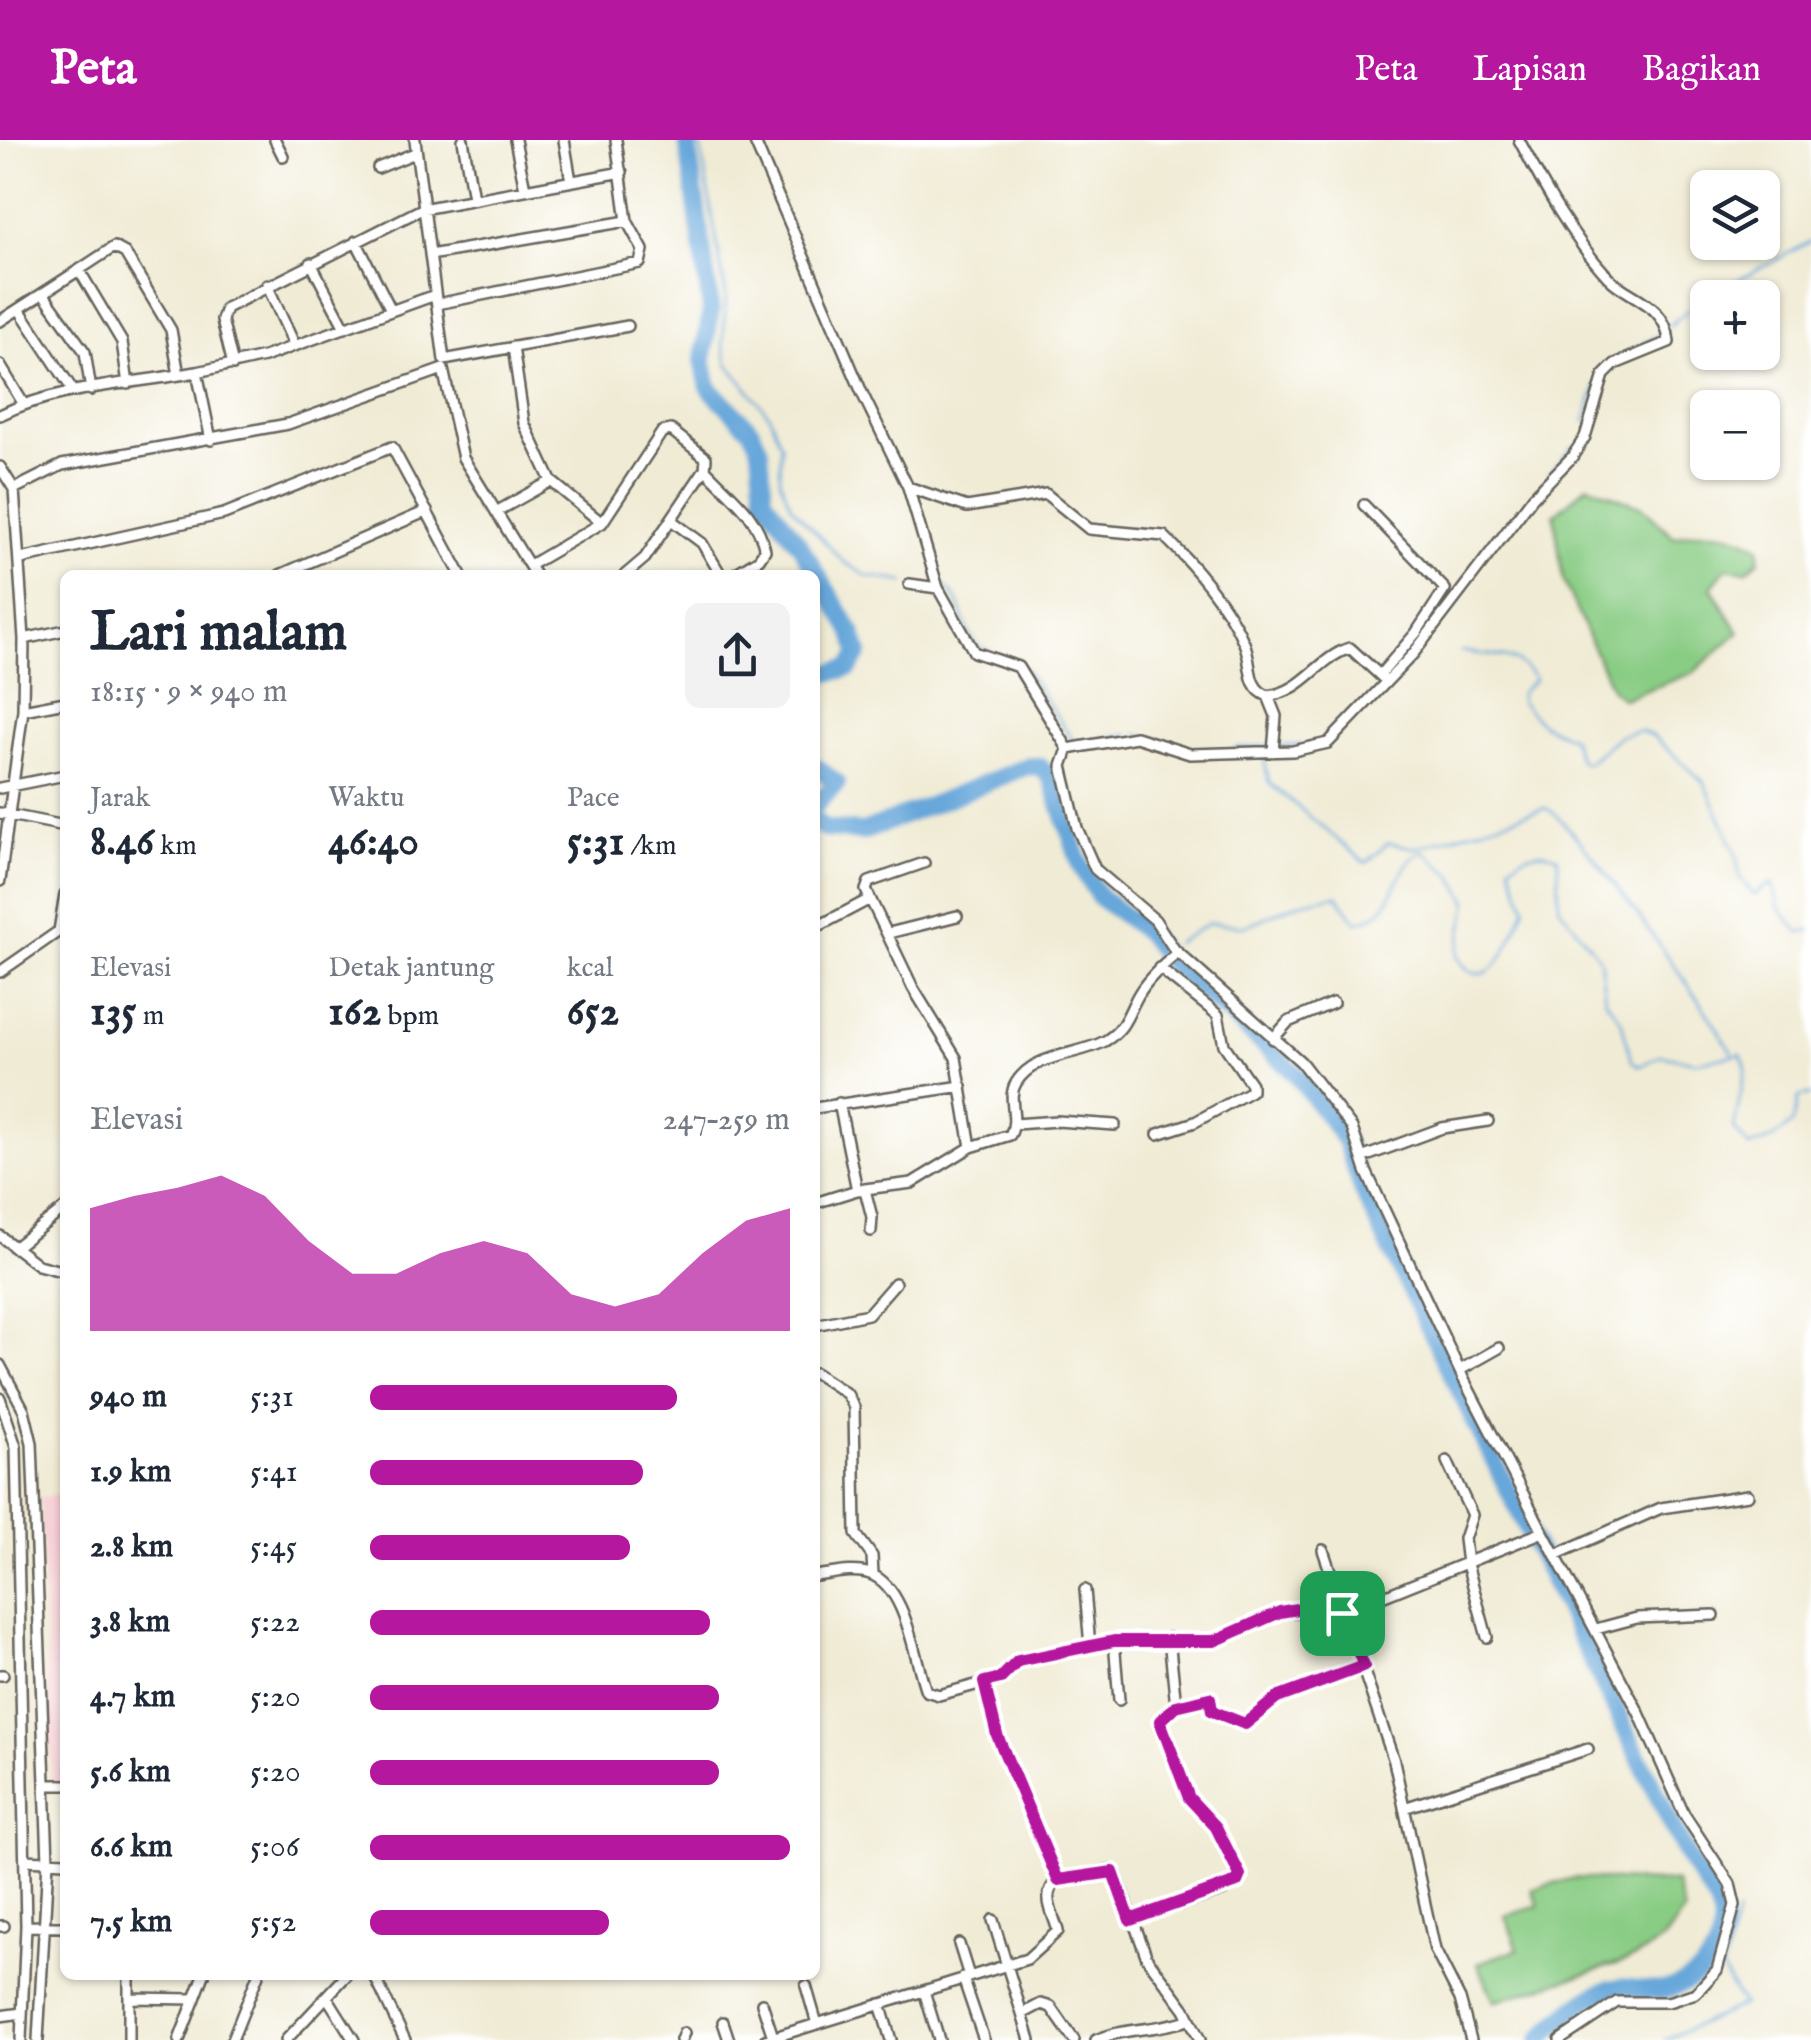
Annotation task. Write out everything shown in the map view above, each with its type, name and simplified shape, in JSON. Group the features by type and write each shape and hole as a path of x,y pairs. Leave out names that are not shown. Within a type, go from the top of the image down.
{"street":[{"path":"275,140 284,156"},
{"path":"414,140 444,364 460,449 532,570 602,523 662,432 671,430 702,453 705,469 755,523 766,550 741,570"},
{"path":"463,140 473,198"},
{"path":"515,140 524,189"},
{"path":"564,140 571,181"},
{"path":"0,415 22,403 233,365 391,310 633,268 640,263 643,250 627,220 616,140"},
{"path":"754,140 863,395 908,487 937,585 974,652 1004,659 1026,678 1068,749 1064,772 1078,828 1095,869 1155,920 1178,953 1308,1069 1349,1124 1366,1171 1539,1534 1555,1554 1596,1629 1684,1814 1730,1884 1735,1914 1717,1970 1696,1992 1668,2002 1616,2002 1560,2040"},
{"path":"1068,749 1136,737 1190,754 1328,743 1533,497 1572,458 1585,437 1604,375 1615,364 1669,342 1666,329 1636,292 1606,275 1542,183 1520,140"},
{"path":"378,168 416,153"},
{"path":"233,365 223,314 235,301 356,240 422,210 622,172"},
{"path":"430,255 627,220"},
{"path":"356,240 391,310"},
{"path":"0,321 107,250 122,249 172,330 179,375"},
{"path":"311,263 346,328"},
{"path":"79,270 120,338 128,384"},
{"path":"267,285 295,346"},
{"path":"43,293 85,352 91,390"},
{"path":"19,308 74,392"},
{"path":"14,489 62,465 288,424 444,364 628,326"},
{"path":"513,347 524,423 552,481 602,523"},
{"path":"0,365 22,403"},
{"path":"196,372 211,440"},
{"path":"22,559 224,514 385,448 399,452 458,570"},
{"path":"0,467 14,489 22,559 24,639 23,710 4,814 0,881"},
{"path":"631,570 645,558 705,469"},
{"path":"496,512 552,481"},
{"path":"908,487 967,506 1046,494 1089,529 1164,536 1193,568 1243,639 1252,682 1268,696 1276,716 1273,748"},
{"path":"1364,505 1445,589 1383,678"},
{"path":"291,570 427,511"},
{"path":"671,520 702,543 718,570"},
{"path":"750,564 753,570"},
{"path":"909,584 937,585"},
{"path":"24,639 60,631"},
{"path":"1268,696 1304,684 1330,658 1350,648 1383,678"},
{"path":"23,710 60,703"},
{"path":"0,788 60,776"},
{"path":"4,814 60,825"},
{"path":"924,863 869,882 870,899 913,988 950,1044 962,1086 971,1147"},
{"path":"820,925 870,899"},
{"path":"889,932 956,916"},
{"path":"0,972 59,931 60,925"},
{"path":"820,1202 861,1190 912,1183 971,1147 1006,1138 1015,1124 1013,1090 1023,1074 1044,1062 1110,1038 1128,1019 1140,992 1159,968 1178,953"},
{"path":"1158,1134 1239,1101 1251,1091 1251,1084 1224,1045 1218,1016 1159,968"},
{"path":"1273,1038 1288,1022 1333,1002"},
{"path":"820,1107 962,1086"},
{"path":"838,1103 872,1217 870,1231"},
{"path":"1364,1157 1442,1128 1488,1120"},
{"path":"1015,1124 1057,1121 1115,1125"},
{"path":"14,1248 60,1212"},
{"path":"0,1236 38,1265 60,1271"},
{"path":"820,1324 868,1314 895,1283"},
{"path":"1460,1370 1499,1348"},
{"path":"0,1366 24,1410 32,1443 48,1860 38,2040"},
{"path":"820,1376 848,1394 854,1407 856,1534 872,1556 873,1574 895,1597 905,1616 926,1691 939,1695 1001,1678 1018,1661 1114,1641 1222,1639 1290,1610 1342,1613 1539,1534"},
{"path":"0,1398 16,1447 26,1926 21,2040"},
{"path":"1447,1461 1472,1515 1464,1539 1466,1564 1487,1637"},
{"path":"1555,1554 1660,1508 1748,1495"},
{"path":"1324,1550 1342,1613 1364,1666 1404,1808 1435,1950 1460,1999 1471,2040"},
{"path":"820,1576 873,1574"},
{"path":"1085,1590 1090,1646"},
{"path":"1596,1629 1638,1618 1714,1615"},
{"path":"1170,1638 1176,1706"},
{"path":"1114,1641 1119,1700"},
{"path":"22,1644 40,1645"},
{"path":"1130,1920 1224,1890 1240,1875 1216,1827 1189,1798 1160,1726 1176,1706 1210,1698 1212,1711 1245,1724 1277,1698 1364,1666"},
{"path":"984,1682 997,1735 1058,1880"},
{"path":"1404,1808 1588,1749"},
{"path":"45,1785 60,1785"},
{"path":"25,1860 60,1861"},
{"path":"1058,1880 1113,1872 1146,1958 1190,2018 1200,2040"},
{"path":"762,2003 771,2039 1027,1959 1056,1935 1048,1897 1058,1880"},
{"path":"993,1920 1030,2040"},
{"path":"26,1926 60,1928"},
{"path":"958,1944 984,2040"},
{"path":"129,1980 129,2040"},
{"path":"179,2040 202,1980"},
{"path":"232,2040 256,1980"},
{"path":"286,2040 343,1980"},
{"path":"381,1980 405,2040"},
{"path":"806,1986 816,2024"},
{"path":"924,1990 939,2040"},
{"path":"328,1997 354,2040"},
{"path":"129,1998 195,1999"},
{"path":"880,2004 891,2040"},
{"path":"1022,2014 1046,2004 1074,2040"},
{"path":"0,2016 22,2013"},
{"path":"1096,2040 1114,2032 1138,2032 1190,2018"},
{"path":"723,2022 729,2040"},
{"path":"296,2029 303,2040"}],"shaded area":[{"path":"60,1494 60,1790 52,1790 40,1498"}],"green space":[{"path":"1588,485 1643,507 1674,537 1718,532 1759,547 1759,560 1746,571 1726,568 1711,587 1739,632 1693,673 1623,699 1612,690 1563,580 1554,514"},
{"path":"1574,1878 1676,1883 1684,1912 1664,1939 1635,1958 1494,2002 1478,1963 1518,1949 1505,1916 1539,1906 1532,1889"}],"waterway":[{"path":"687,140 711,310 703,360 709,388 751,430 760,449 764,498 815,570"},
{"path":"695,140 701,149 726,296 723,344 728,364 769,415 781,444 780,480 791,506 844,562 867,576 905,582"},
{"path":"1669,326 1718,291 1811,241"},
{"path":"1606,366 1663,332"},
{"path":"1585,421 1599,377"},
{"path":"1549,474 1574,446"},
{"path":"820,579 853,634 859,653 850,668 820,675"},
{"path":"943,586 959,605 976,644 1015,661"},
{"path":"1389,673 1420,637"},
{"path":"1461,651 1502,656 1526,669 1535,679 1520,693 1520,701 1542,724 1572,738 1579,759 1586,764 1619,736 1640,731 1653,736 1705,783 1736,853 1740,878 1754,895 1772,883 1780,909 1799,932 1811,930"},
{"path":"1025,669 1076,745"},
{"path":"1102,739 1129,734"},
{"path":"1137,734 1177,745"},
{"path":"1279,746 1301,745"},
{"path":"1234,748 1271,746"},
{"path":"1263,753 1269,783 1366,863 1388,843 1416,848 1545,808 1560,819 1611,879 1732,1053"},
{"path":"820,825 863,832 1028,766 1041,767 1051,778 1081,867 1099,897 1146,932 1167,959 1295,1073 1345,1140 1365,1197 1721,1919 1718,1947 1702,1970 1690,1979 1663,1990 1622,1987 1599,1993 1580,2004 1540,2040"},
{"path":"820,770 837,783 820,801"},
{"path":"1176,943 1209,923 1245,926 1299,903 1337,895 1356,922 1370,918 1388,901 1412,858 1423,851 1452,875 1468,902 1457,956 1469,970 1480,974 1500,960 1525,907 1510,865 1533,854 1552,854 1558,857 1559,906 1600,959 1605,999 1621,1020 1632,1061 1640,1066 1661,1055 1696,1062 1741,1054 1746,1068 1734,1128 1749,1147 1772,1139 1793,1123 1799,1097 1811,1095"},
{"path":"1664,2040 1743,2005 1722,1971 1737,1913"}],"route":[{"path":"1297,1609 1342,1613 1364,1666 1277,1698 1245,1724 1216,1714 1210,1698 1176,1706 1160,1721 1189,1798 1216,1827 1240,1875 1237,1882 1224,1890 1130,1920 1113,1872 1058,1880 997,1735 984,1682 1001,1678 1018,1661 1114,1641 1214,1641 1280,1612 1297,1609"}]}
